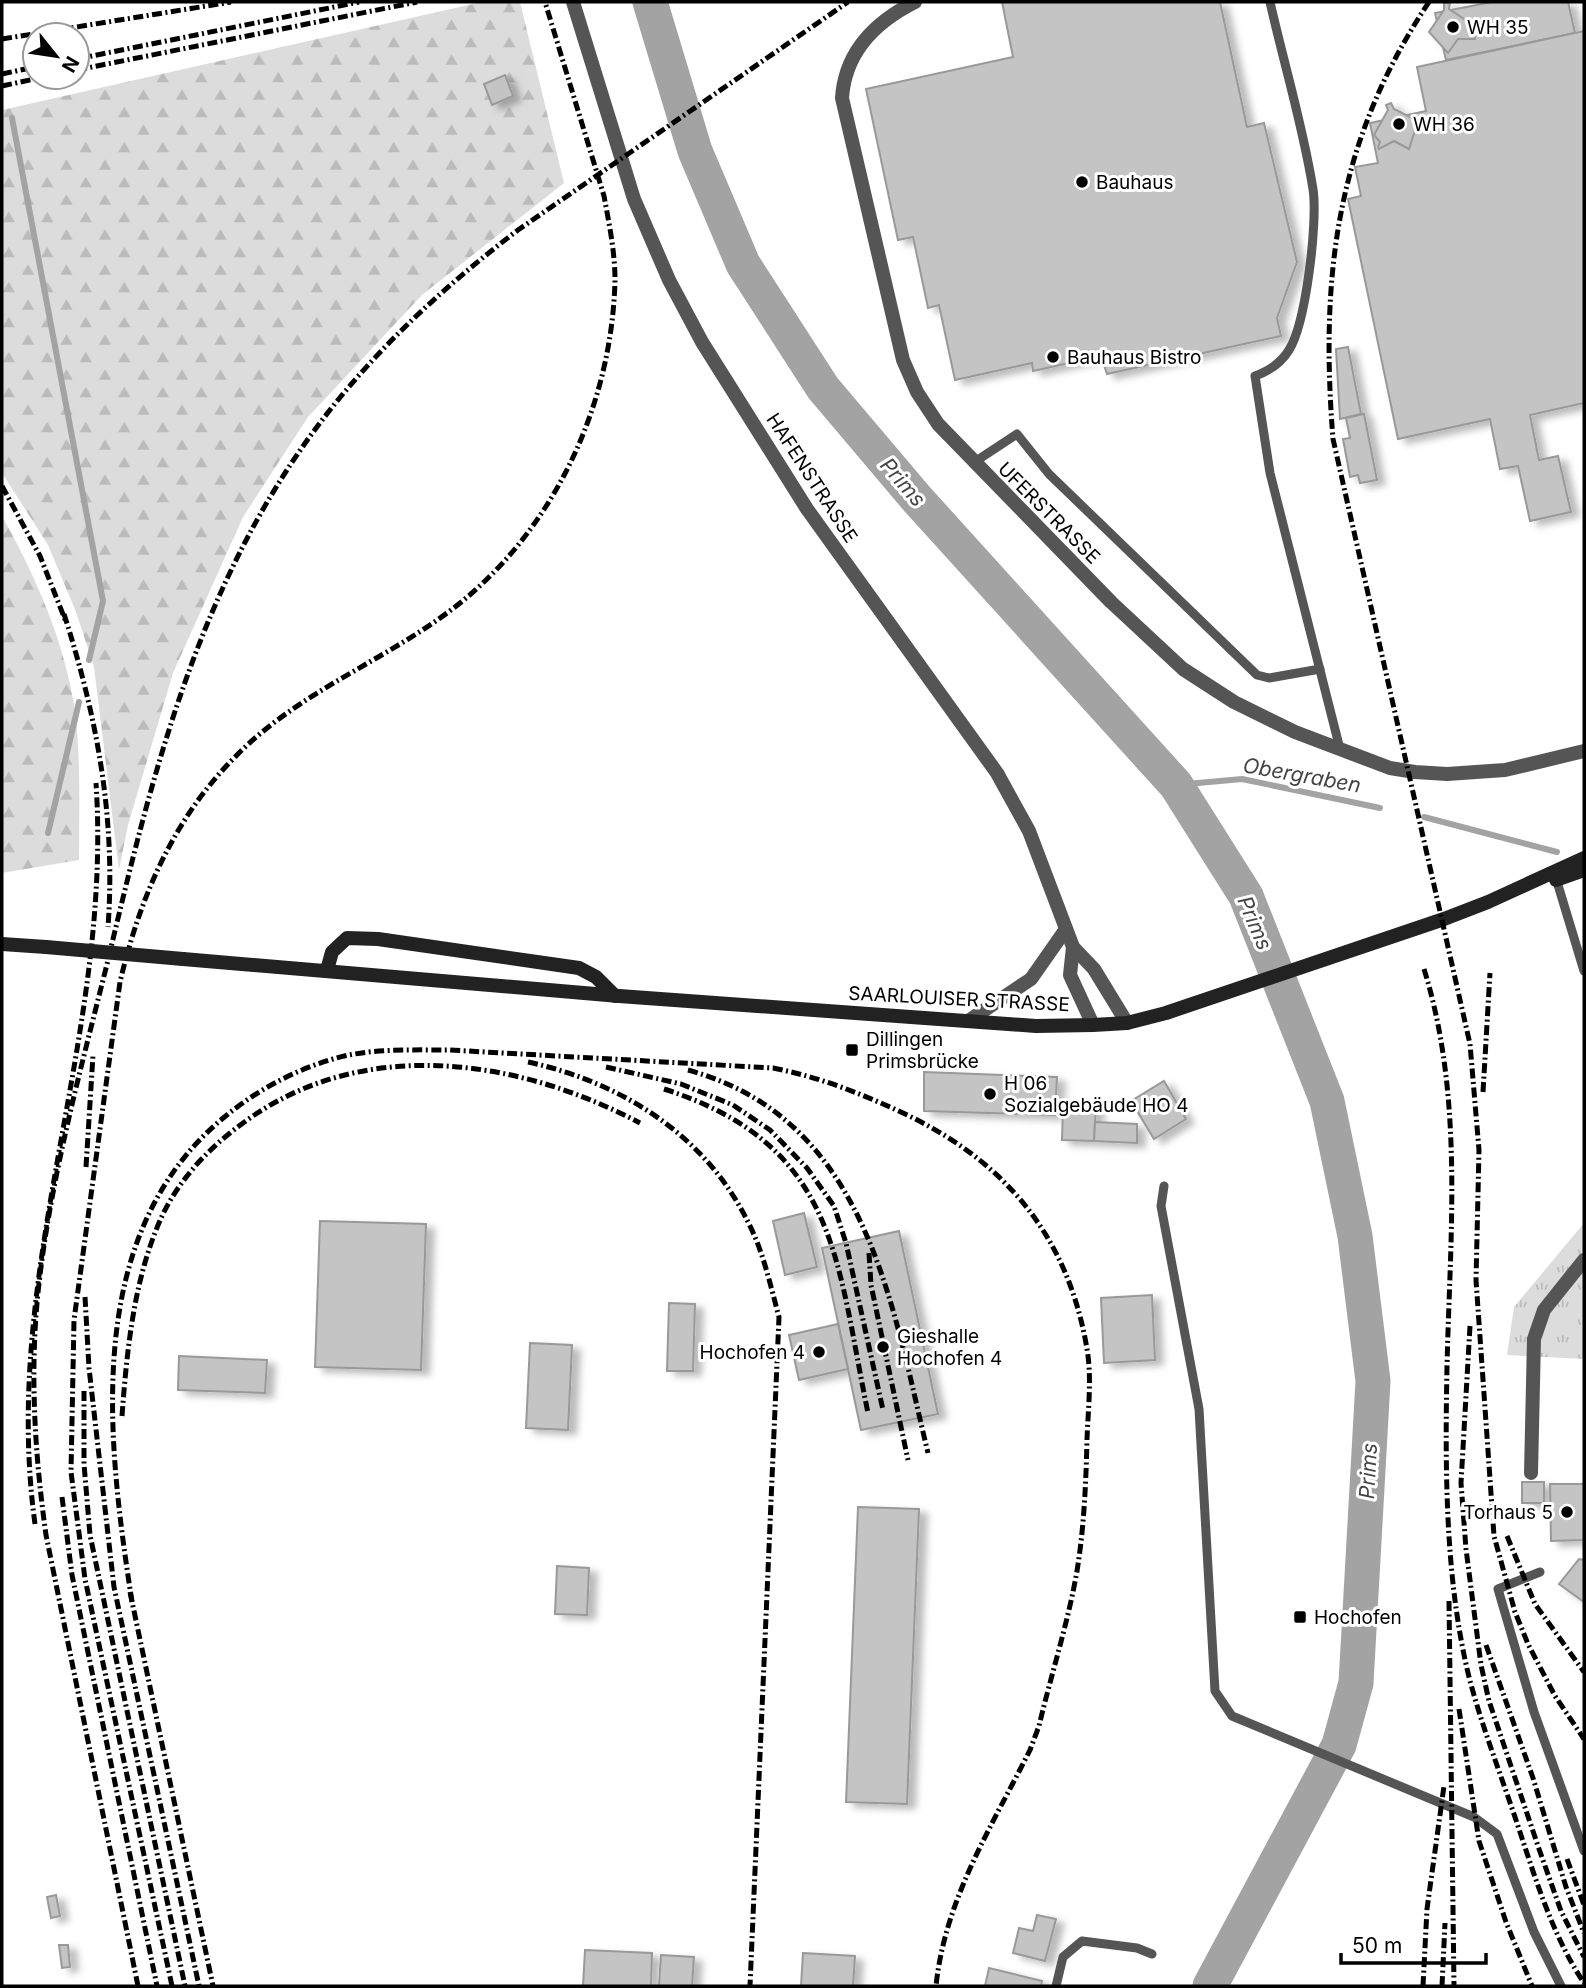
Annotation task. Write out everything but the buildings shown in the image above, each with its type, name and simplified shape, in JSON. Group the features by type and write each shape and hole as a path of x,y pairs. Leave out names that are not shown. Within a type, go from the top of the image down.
{"main road":[{"name":"SAARLOUISER STRASSE","path":"1488,902 1584,858"},
{"name":"SAARLOUISER STRASSE","path":"2,944 617,996 1036,1026 1093,1025 1126,1023 1169,1012 1584,870"},
{"name":"SAARLOUISER STRASSE","path":"1523,892 1584,879"},
{"path":"327,970 332,952 347,938 378,939 579,968 596,977 617,996"}],"street":[{"name":"HAFENSTRASSE","path":"573,2 634,199 669,280 702,342 807,509 997,773 1029,831 1073,947 1094,969 1126,1023"},
{"name":"UFERSTRASSE","path":"915,2 897,11 864,39 851,59 844,78 842,98 903,360 917,392 938,424 1111,602 1184,669 1234,702 1295,732 1390,768 1447,774 1506,770 1584,751"},
{"name":"UFERSTRASSE","path":"1564,756 1584,758"},
{"path":"968,1021 1031,979 1066,929"},
{"name":"HAFENSTRASSE","path":"1073,947 1070,975 1093,1025"},
{"path":"1531,1473 1534,1339 1544,1310 1584,1260"}],"lane":[{"path":"1270,2 1306,156 1314,206 1310,251 1295,335 1290,349 1276,365 1255,376 1270,473 1340,748"},
{"path":"973,463 1017,434 1049,474 1256,675 1269,678 1320,668"},
{"path":"1558,885 1584,971"},
{"path":"1164,1186 1161,1206 1199,1409 1216,1691 1232,1716 1474,1817 1497,1834 1534,1932 1561,1986"},
{"path":"1540,1572 1498,1589 1534,1712 1584,1851"},
{"path":"1056,1986 1063,1957 1082,1941 1137,1948 1152,1954"}],"green space":[{"path":"482,2 520,2 564,183 422,295 308,417 243,517 173,673 128,825 119,870 94,667 76,612 48,545 2,473 2,110"},
{"path":"2,516 37,585 56,635 70,685 78,748 79,860 2,873"},
{"path":"1584,1223 1584,1359 1507,1355 1514,1307"}],"waterway":[{"name":"Prims","path":"650,2 695,151 743,264 823,388 917,499 1176,785 1246,896 1327,1101 1355,1236 1373,1381 1356,1683 1339,1745 1210,1986"},
{"path":"12,118 103,601 89,660"},
{"path":"48,833 79,702"},
{"name":"Obergraben","path":"1176,785 1242,779 1380,808"},
{"name":"Obergraben","path":"1424,817 1557,852"}],"railway":[{"path":"2,39 231,2"},
{"path":"91,56 359,2"},
{"path":"91,67 417,2"},
{"path":"172,1986 85,1579 71,1472 74,1320 120,982 138,919 162,860 195,805 215,779 262,732 288,712 428,626 455,607 490,576 521,541 548,503 571,461 589,418 603,373 611,327 615,269 604,196 545,2"},
{"path":"138,1986 46,1535 34,1405 35,1340 46,1235 70,1115 139,833 175,711 196,652 220,593 248,536 304,444 358,376 418,314 518,230 848,2"},
{"path":"1429,2 1398,54 1373,106 1354,158 1341,212 1329,322 1333,439 1470,1044 1479,1150 1476,1280 1494,1536 1515,1612 1528,1644 1555,1696 1584,1739"},
{"path":"2,74 21,70"},
{"path":"2,86 21,82"},
{"path":"2,486 40,556 66,622"},
{"path":"64,614 86,691 101,768 109,847 108,927"},
{"path":"35,1524 28,1430 32,1337 43,1245 89,970 97,877 96,783"},
{"path":"1424,969 1437,1018 1450,1117 1452,1217 1446,1444 1448,1523 1461,1640 1480,1714 1538,1885 1553,1926 1584,1983"},
{"path":"1483,1092 1490,973"},
{"path":"132,1602 116,1475 113,1409 115,1344 125,1281 145,1221 177,1167 222,1119 260,1091 288,1076 347,1055 391,1050 449,1050 773,1068 839,1086 903,1113 972,1154 1001,1179 1026,1207 1047,1237 1065,1271 1078,1308 1089,1371 1083,1522 1077,1571 1064,1629 1039,1726 1030,1750 986,1835 960,1893 949,1923 936,1986"},
{"path":"86,1167 93,1055"},
{"path":"528,1062 595,1083 626,1098 683,1137 708,1162 729,1189 753,1231 779,1317 750,1986"},
{"path":"122,1416 126,1365 139,1287 145,1262 163,1214 186,1177 216,1145 239,1126 285,1097 334,1078 385,1068 437,1066 490,1071 541,1083 592,1100 640,1123"},
{"path":"606,1067 681,1084 733,1105 770,1130 807,1168 834,1206 846,1243 883,1410"},
{"path":"688,1070 748,1094 795,1129 832,1172 861,1222 883,1278 928,1453"},
{"path":"664,1089 721,1113 765,1142 797,1176 819,1214 835,1258 868,1413"},
{"path":"869,1253 871,1285 908,1460"},
{"path":"85,1297 89,1368 114,1587 199,1986"},
{"path":"1470,1326 1461,1483 1466,1549 1481,1665 1489,1701 1538,1846 1561,1911 1584,1957"},
{"path":"84,1391 84,1464 90,1535 185,1986"},
{"path":"62,1497 72,1575 157,1986"},
{"path":"1507,1536 1535,1604 1584,1672"},
{"path":"130,1592 213,1986"},
{"path":"1449,1601 1454,1986"},
{"path":"1486,1645 1533,1778 1566,1887 1584,1933"},
{"path":"1459,1709 1479,1841 1506,1922 1532,1986"},
{"path":"1423,1986 1427,1909 1444,1786"},
{"path":"1567,1859 1584,1905"},
{"path":"1442,1986 1445,1923"}],"place":[{"name":"WH 35","path":"1453,27"},
{"name":"WH 36","path":"1399,124"},
{"name":"Bauhaus","path":"1082,182"},
{"name":"Bauhaus Bistro","path":"1053,357"},
{"name":"Dillingen Primsbrücke","path":"852,1050"},
{"name":"H 06 Sozialgebäude HO 4","path":"990,1094"},
{"name":"Gieshalle Hochofen 4","path":"883,1347"},
{"name":"Hochofen 4","path":"819,1352"},
{"name":"Torhaus 5","path":"1567,1512"},
{"name":"Hochofen","path":"1300,1617"}]}
